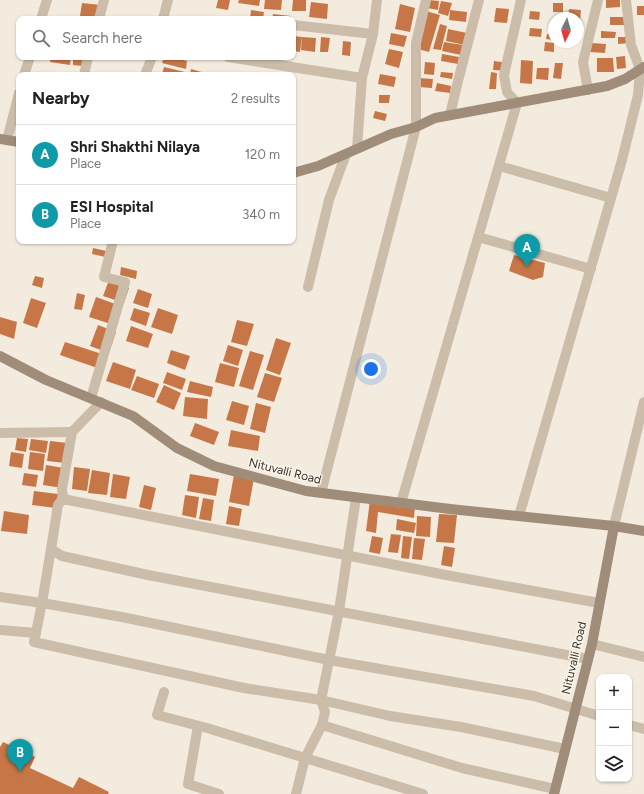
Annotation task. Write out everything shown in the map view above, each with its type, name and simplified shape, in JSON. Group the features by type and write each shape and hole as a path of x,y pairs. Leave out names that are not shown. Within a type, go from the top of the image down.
{"street":[{"path":"42,16 46,0"},
{"path":"100,16 104,0"},
{"path":"164,16 168,0"},
{"path":"358,148 362,78 373,34 377,0"},
{"path":"321,494 416,127 416,42 426,0"},
{"path":"450,115 479,0"},
{"path":"517,103 507,92 504,75 521,0"},
{"path":"588,90 583,62 598,0"},
{"path":"519,516 622,160 638,95 642,68 631,45 626,0"},
{"path":"296,25 373,34"},
{"path":"25,72 29,60"},
{"path":"85,72 87,60"},
{"path":"146,72 151,60"},
{"path":"247,60 362,78"},
{"path":"296,172 318,166 391,134 416,127 435,118 607,86 625,79 642,68"},
{"path":"16,102 3,139 16,141"},
{"path":"401,503 517,103"},
{"path":"308,287 329,200 346,154"},
{"path":"499,166 611,198"},
{"path":"478,237 591,269"},
{"path":"112,244 104,277 125,282 96,400 72,432 62,489 63,499 58,505 34,642 244,688 322,700 390,716 461,727 565,749"},
{"name":"Nituvalli Road","path":"0,356 46,380 133,416 177,448 214,466 321,494 614,526 644,531"},
{"path":"614,526 644,402"},
{"path":"0,433 72,432"},
{"path":"296,794 305,758 322,725 325,712 322,700 340,610 356,498"},
{"path":"63,499 599,603"},
{"name":"Nituvalli Road","path":"554,792 592,644 614,526"},
{"path":"51,549 62,556 148,575 340,610 588,659"},
{"path":"0,597 122,617 329,660 534,696 575,710 596,715"},
{"path":"0,630 36,633"},
{"path":"592,644 644,657"},
{"path":"164,692 157,715 423,794"},
{"path":"322,725 462,768 554,792"},
{"path":"198,726 188,784 219,794"},
{"path":"632,726 644,729"}],"building":[{"path":"218,0 230,0 228,10 216,8"},
{"path":"239,0 260,0 259,6 238,3"},
{"path":"265,0 282,0 281,10 264,9"},
{"path":"293,0 306,0 306,11 292,11"},
{"path":"429,0 439,1 438,10 427,8"},
{"path":"606,0 620,0 620,7 606,8"},
{"path":"441,1 452,3 448,16 438,13"},
{"path":"311,2 328,4 327,19 309,17"},
{"path":"82,3 101,5 100,16 80,16"},
{"path":"553,3 563,3 563,12 553,12"},
{"path":"400,4 415,8 410,32 395,29"},
{"path":"637,6 644,6 644,15 637,15"},
{"path":"496,8 509,9 507,23 494,22"},
{"path":"569,9 581,10 581,12 569,12"},
{"path":"251,10 264,12 263,16 250,16"},
{"path":"450,10 467,12 466,22 449,20"},
{"path":"426,11 440,15 429,52 418,49"},
{"path":"530,11 540,12 539,20 529,19"},
{"path":"273,14 291,16 273,16"},
{"path":"610,17 629,17 629,25 610,25"},
{"path":"440,24 447,26 441,50 433,49"},
{"path":"530,28 542,29 541,37 529,36"},
{"path":"448,29 467,33 465,45 446,41"},
{"path":"601,31 616,32 615,38 601,38"},
{"path":"391,33 407,36 404,47 389,44"},
{"path":"296,36 302,37 300,52 296,51"},
{"path":"302,37 316,38 315,52 301,50"},
{"path":"321,37 330,38 328,52 320,52"},
{"path":"618,37 630,37 630,43 618,44"},
{"path":"343,41 351,42 350,56 342,55"},
{"path":"444,42 463,45 461,55 442,51"},
{"path":"545,42 548,42 548,48 554,48 554,52 544,51"},
{"path":"591,43 606,44 605,53 590,52"},
{"path":"389,49 403,52 399,68 385,64"},
{"path":"442,54 459,57 458,64 441,61"},
{"path":"625,56 626,68 617,69 616,57"},
{"path":"597,58 613,58 614,72 597,72"},
{"path":"50,60 71,60 70,65 50,62"},
{"path":"73,60 83,60 83,66 73,65"},
{"path":"163,60 187,61 186,69 162,63"},
{"path":"521,60 533,61 532,84 520,83"},
{"path":"494,61 509,63 508,71 493,70"},
{"path":"425,62 435,63 434,75 424,74"},
{"path":"555,63 563,63 561,79 553,78"},
{"path":"164,67 185,72 163,72"},
{"path":"537,68 549,68 548,80 536,79"},
{"path":"191,69 202,72 190,72"},
{"path":"441,72 453,73 452,79 440,77"},
{"path":"491,72 497,73 496,89 489,89"},
{"path":"380,74 396,77 394,87 378,84"},
{"path":"419,78 433,79 432,88 419,87"},
{"path":"437,83 451,86 450,93 435,91"},
{"path":"379,95 390,95 389,103 379,103"},
{"path":"375,111 387,114 385,121 373,118"},
{"path":"93,248 111,252 110,258 92,254"},
{"path":"514,255 545,263 543,277 533,280 509,271"},
{"path":"121,267 137,271 136,279 120,275"},
{"path":"35,276 44,278 42,288 32,285"},
{"path":"109,280 129,288 124,303 103,296"},
{"path":"138,289 152,294 148,308 133,303"},
{"path":"77,293 85,295 82,310 74,309"},
{"path":"96,297 121,306 114,325 89,317"},
{"path":"31,298 46,303 37,328 23,323"},
{"path":"134,308 150,313 146,326 130,320"},
{"path":"158,308 178,315 172,334 151,327"},
{"path":"0,317 17,322 14,339 0,334"},
{"path":"237,320 254,324 247,346 231,342"},
{"path":"98,325 116,332 109,353 90,346"},
{"path":"131,326 153,334 148,348 126,341"},
{"path":"276,338 291,343 280,375 266,370"},
{"path":"65,342 108,356 103,370 60,355"},
{"path":"228,345 243,350 238,366 223,361"},
{"path":"171,350 190,356 185,370 167,363"},
{"path":"250,351 264,355 253,390 239,386"},
{"path":"113,362 136,370 130,389 106,381"},
{"path":"220,363 239,368 234,387 215,382"},
{"path":"167,372 186,379 182,390 163,383"},
{"path":"265,373 282,378 274,402 257,397"},
{"path":"137,376 159,384 154,398 131,390"},
{"path":"190,381 213,387 211,397 187,392"},
{"path":"164,385 181,393 174,410 156,402"},
{"path":"185,397 208,399 207,419 183,416"},
{"path":"232,401 249,406 244,425 226,420"},
{"path":"256,403 271,407 265,433 250,429"},
{"path":"195,423 219,432 214,445 190,436"},
{"path":"231,430 260,436 258,451 228,446"},
{"path":"17,438 28,439 26,452 15,450"},
{"path":"31,439 48,441 46,453 29,450"},
{"path":"50,441 68,443 65,463 47,461"},
{"path":"11,452 24,454 22,468 9,466"},
{"path":"30,452 45,454 43,471 28,469"},
{"path":"46,465 64,468 62,488 43,485"},
{"path":"74,467 90,469 87,491 72,489"},
{"path":"92,470 110,473 107,495 88,493"},
{"path":"24,473 38,475 36,487 22,485"},
{"path":"113,474 130,477 126,499 110,497"},
{"path":"190,474 219,479 216,496 187,491"},
{"path":"234,475 254,478 249,506 229,502"},
{"path":"144,485 156,488 151,510 139,507"},
{"path":"34,491 58,494 56,508 32,505"},
{"path":"185,495 199,497 196,518 182,515"},
{"path":"203,498 214,500 211,521 199,519"},
{"path":"370,500 415,506 414,518 378,512 376,533 366,531"},
{"path":"229,506 242,509 239,526 226,524"},
{"path":"4,511 29,515 27,534 1,531"},
{"path":"439,514 457,515 454,543 436,542"},
{"path":"417,516 431,517 430,537 416,536"},
{"path":"397,519 416,523 414,533 396,530"},
{"path":"391,534 401,535 398,553 388,552"},
{"path":"372,536 383,538 380,554 369,552"},
{"path":"403,536 412,537 409,559 401,558"},
{"path":"414,538 425,539 422,560 412,559"},
{"path":"444,546 455,548 452,567 441,565"},
{"path":"3,742 35,757 30,768 73,788 79,777 109,792 108,794 0,794 0,747"}],"place":[{"name":"Shri Shakthi Nilaya","path":"527,267"},
{"name":"ESI Hospital","path":"20,772"}]}
